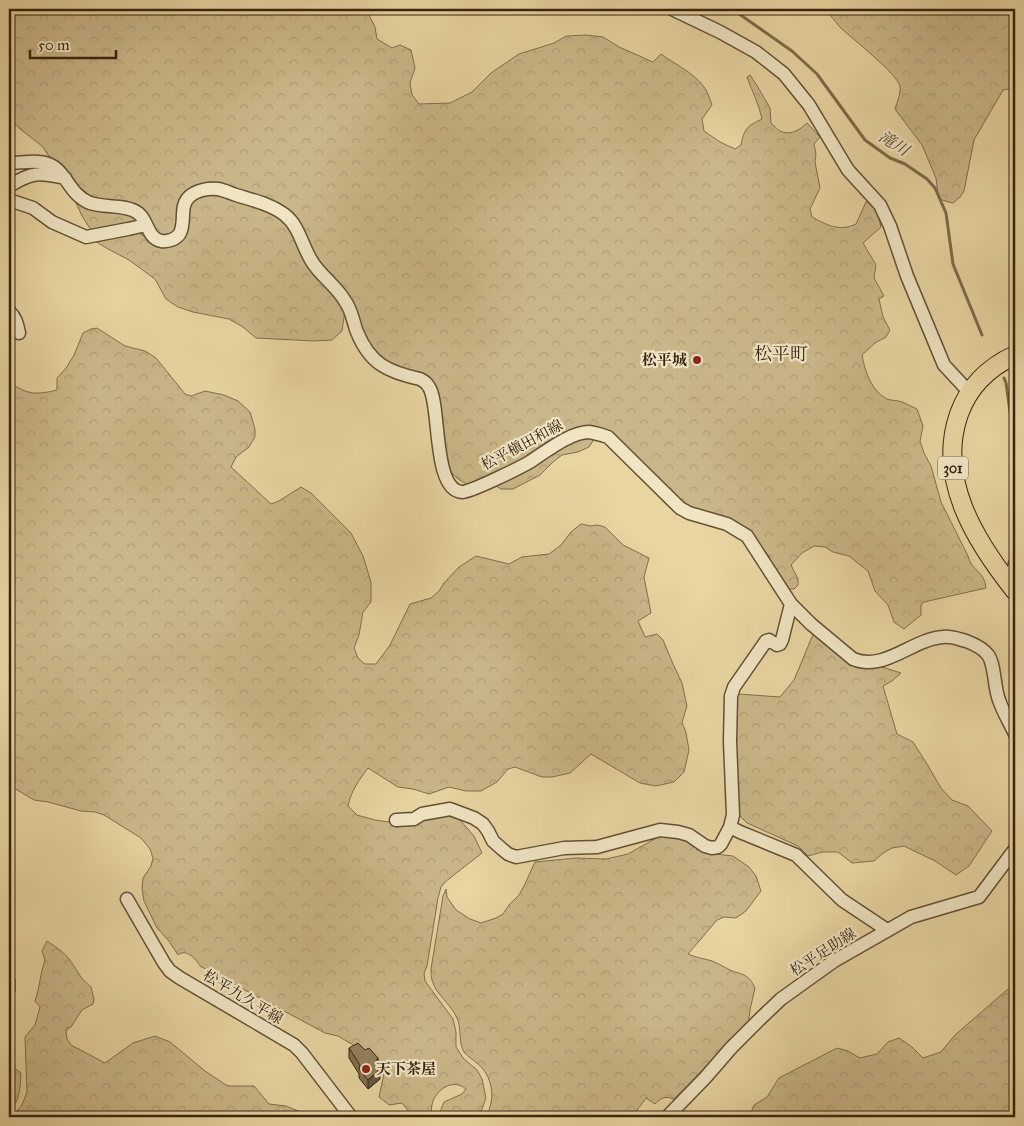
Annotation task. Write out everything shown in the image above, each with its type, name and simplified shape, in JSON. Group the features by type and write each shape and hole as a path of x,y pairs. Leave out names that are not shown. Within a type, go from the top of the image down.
{"highway":[{"name":"301","path":"1014,590 991,559 966,514 958,493 952,450 956,424 962,405 969,392 984,374 1015,354"}],"street":[{"path":"672,9 756,52 784,74 809,105 848,170 880,204 890,226 907,276 944,365 969,392"},
{"name":"松平槇田和線","path":"9,163 38,162 57,168 73,191 85,200 92,204 133,210 144,218 150,234 156,239 164,241 176,238 181,232 183,208 189,197 203,190 219,189 268,205 279,211 286,216 297,230 308,256 319,272 345,300 358,333 372,358 385,368 425,382 430,388 436,409 436,427 441,460 450,485 457,490 462,492 472,489 520,468 570,437 589,432 608,437 680,508 689,513 727,524 747,536 792,604 811,624 853,659 861,662 887,659 907,649 942,637 952,637 973,644 989,656 998,700 1015,734"},
{"path":"9,186 31,175 40,174 64,178"},
{"path":"9,200 33,208 52,222 86,237 146,225"},
{"path":"9,311 17,322 19,333"},
{"path":"1014,590 1015,564"},
{"path":"396,820 414,818 422,814 450,809 474,818 483,824 498,845 508,854 516,857 564,848 597,847 660,830 689,835 705,846 718,847 730,827 733,810 730,741 731,696 734,686 766,641 769,640 777,645 780,644 792,604"},
{"path":"730,827 796,855 842,900 887,930"},
{"name":"松平足助線","path":"667,1117 760,1018 781,1000 834,962 911,917 979,897 1015,849"},
{"name":"松平九久平線","path":"127,899 170,971 294,1046 302,1053 351,1117"}],"green space":[{"path":"9,9 366,9 375,27 377,39 392,48 400,45 411,50 415,68 410,83 412,95 419,104 450,103 472,92 491,73 519,54 554,43 566,36 586,35 603,37 619,47 653,62 661,54 695,77 705,89 712,105 702,119 704,131 735,149 741,145 743,135 747,129 762,119 747,77 750,75 770,108 771,123 778,130 791,133 807,123 820,137 814,144 820,188 810,209 812,217 833,227 844,227 856,224 866,202 871,203 877,211 881,227 863,243 876,265 874,278 884,296 879,299 883,317 890,330 886,337 875,343 862,355 865,368 873,386 881,395 887,399 902,402 917,409 923,426 920,441 931,466 941,502 972,565 981,574 986,588 924,602 921,605 921,615 904,629 894,622 888,605 875,591 868,571 849,556 833,552 825,547 814,546 802,553 791,565 798,579 798,585 794,589 785,589 775,576 769,556 761,547 689,509 603,430 519,464 471,486 455,477 445,462 438,397 383,364 324,273 299,230 268,202 194,190 179,229 161,238 147,219 83,197 43,147 19,128 9,117"},
{"path":"817,9 1015,9 1015,89 1003,90 974,140 964,191 953,203 940,199 936,178 922,145 895,109 900,89 897,81 823,10"},
{"path":"208,192 278,212 345,310 342,331 332,340 256,338 243,327 229,319 178,307 166,299 155,279 129,260 95,241 136,231 150,240 171,242 190,201"},
{"path":"73,196 128,212 141,221 93,233 82,216"},
{"path":"97,328 125,346 145,351 156,358 185,394 191,396 205,391 224,395 238,401 250,412 255,429 255,437 249,447 236,457 231,467 271,504 301,487 311,493 351,533 363,556 371,582 371,602 363,612 359,635 354,648 358,658 365,664 376,664 390,645 410,604 431,598 459,567 476,556 509,564 522,557 549,554 561,545 571,532 581,524 605,527 623,545 649,558 644,577 651,613 638,621 645,637 657,634 663,640 682,683 687,706 682,722 689,750 684,772 674,782 656,786 640,783 591,754 570,773 552,777 542,777 515,767 508,769 497,782 481,791 466,791 449,787 429,794 398,787 368,768 349,801 348,806 357,815 375,820 396,823 445,815 459,819 474,836 482,853 441,887 427,966 424,973 425,981 453,1019 456,1032 456,1047 463,1058 477,1070 482,1079 486,1098 479,1117 441,1117 440,1112 444,1102 462,1094 466,1089 457,1085 447,1086 439,1092 433,1101 430,1117 413,1117 402,1103 389,1105 379,1097 385,1069 372,1052 365,1052 338,1036 325,1033 200,966 187,954 181,953 178,955 157,928 144,901 143,878 151,866 153,858 150,849 141,838 104,815 34,800 9,785 9,382 32,393 57,390 57,378 74,355 83,333"},
{"path":"596,436 589,447 578,452 562,455 540,475 513,489 501,489 493,484 568,441"},
{"path":"814,632 866,666 882,667 901,673 883,686 897,734 913,742 941,788 952,800 968,806 992,831 969,866 956,875 935,861 904,846 892,848 874,861 852,863 838,852 822,852 808,856 798,846 747,823 738,814 733,705 738,694 780,697 794,680"},
{"path":"660,836 692,840 715,854 733,856 749,867 756,876 761,891 746,911 736,918 724,917 717,920 688,954 714,962 750,980 755,988 748,1027 715,1057 674,1099 664,1098 655,1104 646,1098 632,1117 486,1117 492,1098 490,1082 482,1068 464,1052 457,1018 437,990 431,977 443,896 446,889 447,897 456,910 470,919 481,923 503,914 519,895 535,862 576,858 606,859 628,854"},
{"path":"47,941 69,959 81,977 91,987 94,999 93,1004 82,1010 66,1032 67,1039 71,1045 105,1063 133,1043 155,1036 170,1042 205,1071 226,1085 254,1086 269,1104 286,1106 310,1117 12,1117 22,1105 27,1092 25,1037 35,1025 40,1007 35,1001 45,960 42,951"},
{"path":"1015,983 1015,1117 749,1117 754,1105 767,1097 779,1078 837,1048 848,1051 860,1058 877,1054 888,1042 899,1038 923,1058 941,1052 955,1035"},
{"path":"13,1067 21,1073 19,1094 13,1108 9,1112 9,1077"}],"building":[{"path":"9,974 15,979 9,987"},
{"path":"358,1043 365,1050 369,1048 378,1058 375,1062 380,1069 368,1080 359,1069 360,1065 349,1048"}],"waterway":[{"name":"滝川","path":"732,9 792,51 817,74 865,140 890,158 905,164 927,179 935,188 946,213 953,264 982,335"},
{"name":"滝川","path":"1004,378 1015,447"}],"place":[{"name":"松平城","path":"697,360"},
{"name":"天下茶屋","path":"366,1069"}],"district":[{"name":"松平町","path":"781,354"}]}
